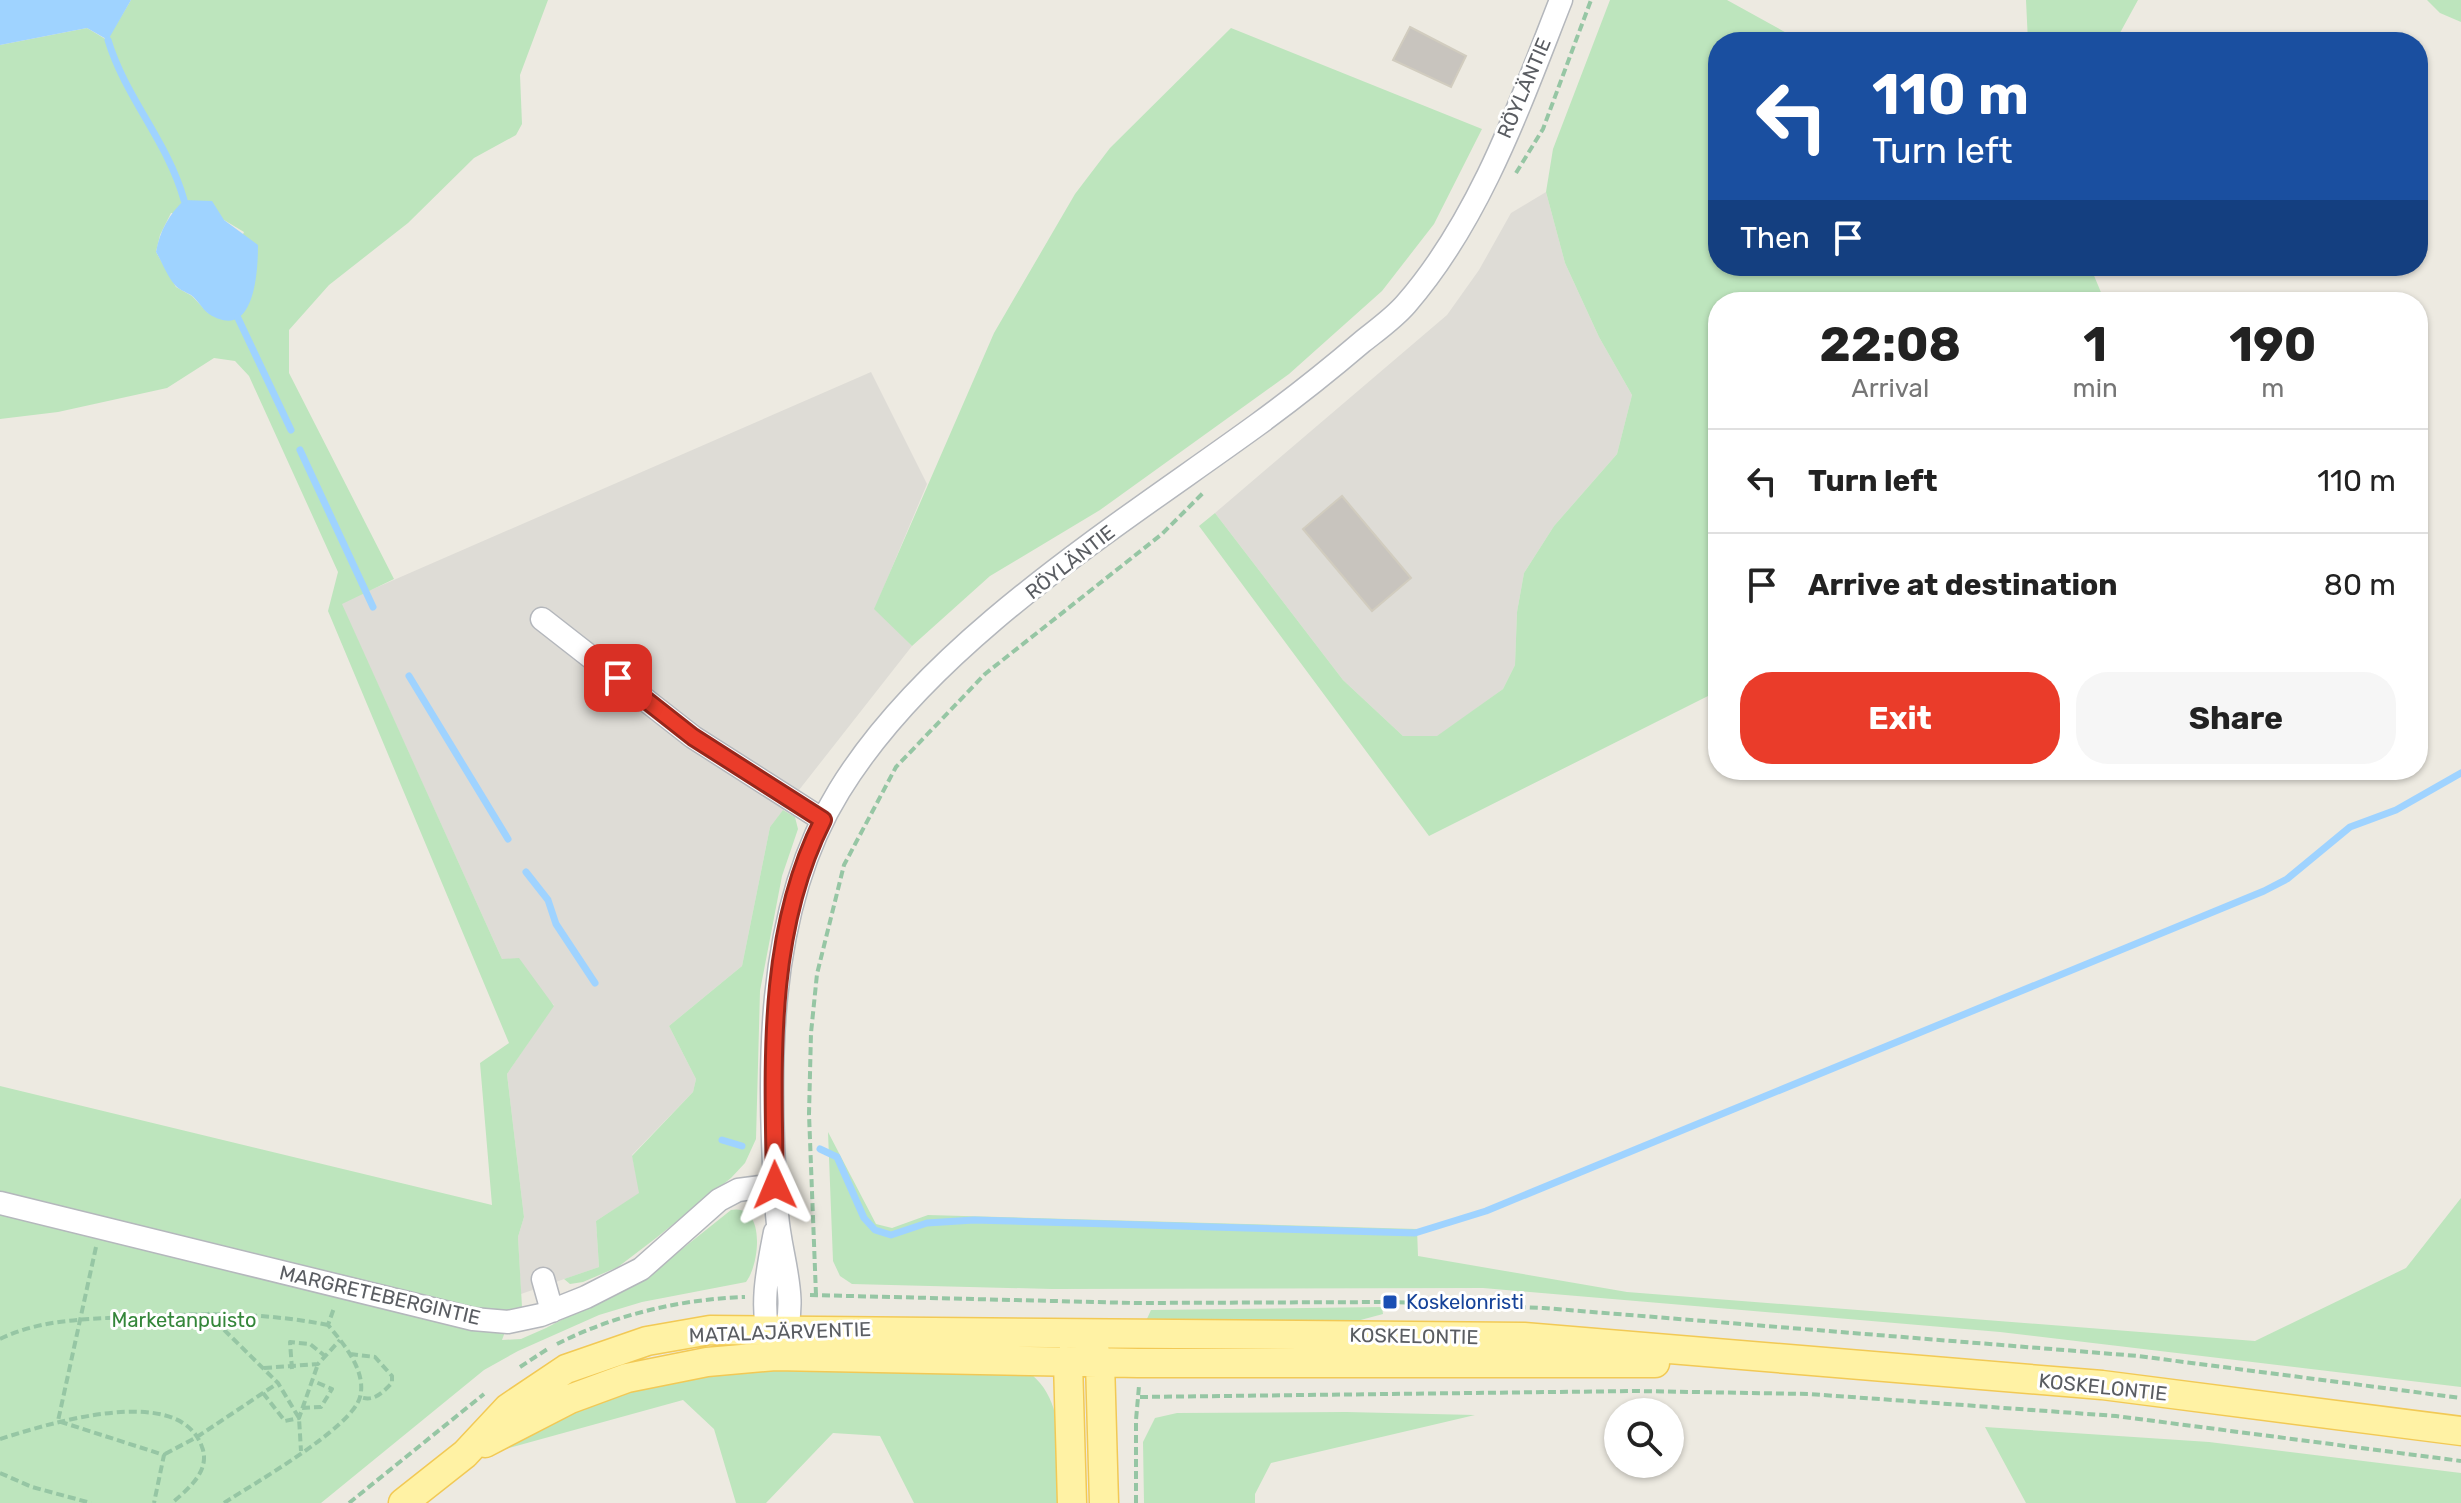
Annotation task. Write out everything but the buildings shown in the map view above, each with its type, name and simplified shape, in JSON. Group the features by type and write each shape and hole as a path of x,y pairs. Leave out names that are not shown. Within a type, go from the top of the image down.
{"main road":[{"name":"MATALAJÄRVENTIE","path":"403,1503 465,1454 508,1408 566,1369 647,1341 710,1330 777,1328 1085,1332"},
{"name":"KOSKELONTIE","path":"1085,1332 1524,1337 2102,1385 2461,1431"},
{"path":"1072,1503 1068,1362 1085,1332"},
{"path":"1085,1332 1100,1362 1104,1503"},
{"name":"MATALAJÄRVENTIE","path":"465,1454 570,1399 627,1378 707,1362 775,1356 1100,1362"},
{"name":"KOSKELONTIE","path":"1100,1362 1647,1364 1743,1357"}],"street":[{"name":"RÖYLÄNTIE","path":"775,1356 777,1328 789,1285 777,1220 775,1185 775,1032 782,942 806,855 838,792 879,733 956,655 1069,560 1311,386 1404,308 1443,257 1488,174 1561,0"},
{"path":"542,619 693,737 823,820"},
{"name":"MARGRETEBERGINTIE","path":"0,1203 473,1319 508,1322 552,1311 641,1269 719,1200 738,1190 775,1185"},
{"path":"543,1279 552,1311"}],"path":[{"path":"1514,175 1543,129 1591,0"},
{"path":"1206,489 1162,534 985,674 896,767 844,865 817,974 811,1033 809,1114 816,1295 1135,1303 1390,1302 1543,1308 2124,1354 2461,1398"},
{"path":"58,1421 99,1229"},
{"path":"328,1325 342,1286"},
{"path":"207,1313 278,1383 299,1418"},
{"path":"0,1339 49,1323 207,1313 268,1314 328,1325 350,1354 359,1376 360,1397 346,1417 302,1452 224,1503"},
{"path":"302,1452 299,1418 311,1380 318,1364 340,1340"},
{"path":"292,1369 290,1342 310,1344 325,1356"},
{"path":"350,1354 375,1357 392,1376 392,1383 377,1397 368,1400 360,1397"},
{"path":"262,1368 292,1369 318,1364"},
{"path":"302,1408 321,1407 332,1389 311,1380"},
{"path":"58,1421 164,1455 197,1437 278,1383"},
{"path":"1136,1503 1136,1420 1140,1397 1636,1391 1809,1394 2116,1416 2461,1461"},
{"path":"263,1393 285,1421 299,1418"},
{"path":"0,1439 99,1412 130,1411 181,1423 197,1437 204,1452 204,1466 193,1485 172,1503"},
{"path":"154,1503 164,1455"},
{"path":"0,1473 32,1487 91,1503"}],"shaded area":[{"path":"1546,192 1565,263 1599,337 1632,395 1617,454 1554,526 1524,573 1517,612 1515,665 1503,689 1437,737 1403,736 1343,680 1215,513 1447,315 1479,270 1511,213"},
{"path":"871,372 927,484 875,608 912,646 770,827 742,966 669,1026 696,1079 693,1092 632,1155 640,1193 596,1221 599,1267 521,1294 518,1237 524,1217 507,1074 554,1005 502,959 341,603"}],"green space":[{"name":"Marketanpuisto","path":"131,0 548,0 520,75 522,124 516,135 474,158 408,223 329,285 289,330 289,373 394,579 342,604 502,959 519,958 554,1006 507,1074 524,1217 518,1237 522,1307 513,1310 502,1340 521,1339 546,1328 652,1273 731,1210 742,1210 750,1216 757,1237 754,1262 746,1282 642,1302 599,1315 518,1351 484,1370 321,1503 0,1503 0,1086 492,1205 480,1063 509,1043 328,611 338,572 249,376 235,361 214,358 167,388 58,412 0,419 0,45 87,28 107,40","holes":["171,213 224,220 244,232 208,313 192,296 176,287 156,252"]},
{"path":"1610,0 1727,0 1785,32 1708,32 1708,276 2094,276 2101,292 1708,292 1708,696 1429,836 1199,526 1215,513 1343,680 1403,736 1437,736 1503,689 1515,665 1517,612 1524,573 1554,526 1617,454 1632,395 1599,337 1565,263 1546,192 1553,149"},
{"path":"2026,0 2138,0 2120,32 2028,32"},
{"path":"2427,0 2461,0 2461,22 2440,13"},
{"path":"1231,28 1482,129 1434,224 1382,291 1289,374 1100,510 990,576 912,646 874,609 994,333 1075,194 1110,148"},
{"path":"783,810 795,817 798,829 782,876 760,991 756,1139 745,1163 731,1178 656,1238 618,1267 583,1282 570,1284 564,1279 599,1267 596,1221 639,1193 632,1156 693,1092 696,1079 669,1026 742,966 770,827"},
{"path":"828,1132 876,1224 892,1228 928,1215 1417,1229 1418,1256 1627,1292 2255,1341 2406,1268 2461,1198 2461,1387 2000,1332 1483,1288 1052,1289 852,1284 840,1276 833,1261"},
{"path":"1382,1307 1383,1314 1342,1325 1146,1321 1151,1310"},
{"path":"764,1366 1027,1371 1040,1383 1055,1414 1059,1449 1058,1503 914,1503 880,1436 833,1433 766,1503 736,1503 714,1429 683,1400 484,1455 593,1398 680,1375"},
{"path":"1177,1413 1475,1415 1271,1463 1255,1494 1255,1503 1144,1503 1143,1442 1155,1418"},
{"path":"1985,1427 2209,1442 2461,1473 2461,1503 2026,1503"}],"water":[{"path":"0,0 131,0 108,40 87,28 0,45"},
{"path":"184,200 212,201 224,220 258,245 251,300 245,312 236,319 224,320 209,314 193,297 175,285 156,252 166,223"}],"waterway":[{"path":"108,40 125,81 168,159 184,200"},
{"path":"237,316 291,430"},
{"path":"300,450 373,607"},
{"path":"409,676 508,839"},
{"path":"820,1149 837,1157 864,1218 875,1230 891,1235 927,1223 974,1220 1415,1233 1486,1211 2264,891 2287,879 2350,827 2396,810 2461,773"},
{"path":"526,872 548,900 556,924 595,983"},
{"path":"722,1140 742,1146"}],"place":[{"name":"Koskelonristi","path":"1390,1302"}],"route":[{"path":"618,678 693,737 823,820 806,855 791,899 782,942 775,1032 775,1185"}]}
